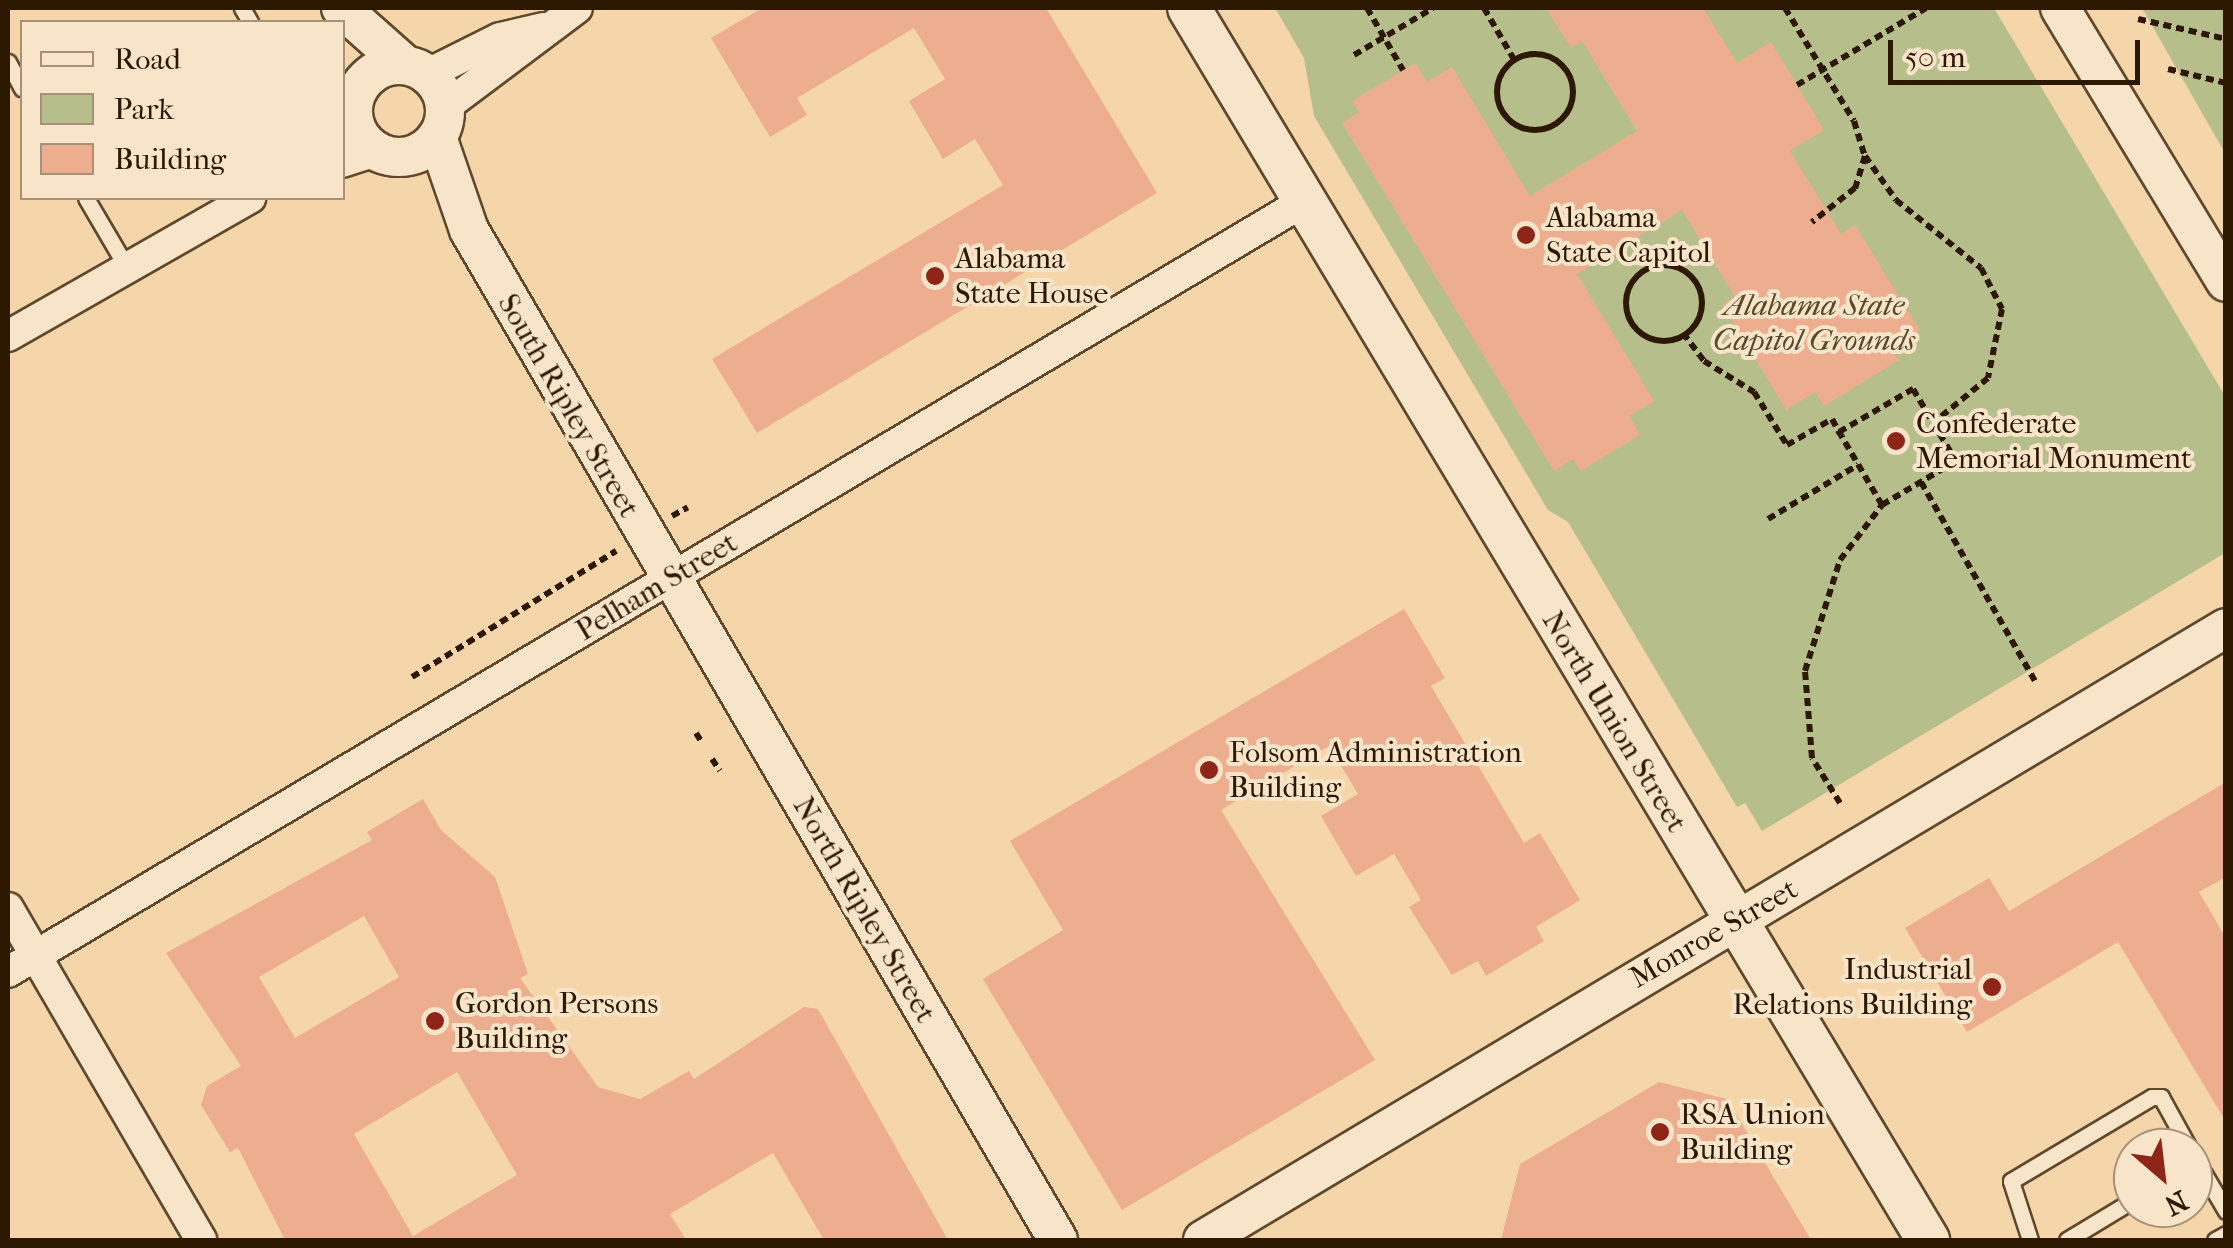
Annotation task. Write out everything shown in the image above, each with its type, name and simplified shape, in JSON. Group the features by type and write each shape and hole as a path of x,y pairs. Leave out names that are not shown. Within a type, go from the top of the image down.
{"main road":[{"name":"North Union Street","path":"1189,8 1734,924 1928,1240"}],"street":[{"name":"South Ripley Street","path":"340,8 416,69 441,122 469,230 668,581"},
{"path":"353,107 416,69 500,38 543,28 577,8"},
{"path":"2060,8 2226,282"},
{"path":"373,156 441,122 513,62 543,28"},
{"name":"South Ripley Street","path":"345,46 353,107 373,156 469,230"},
{"path":"8,336 246,200"},
{"name":"Pelham Street","path":"8,972 1305,201"},
{"name":"North Ripley Street","path":"668,581 1058,1240"},
{"name":"Monroe Street","path":"1203,1240 2226,628"},
{"path":"8,908 201,1240"}],"lane":[{"path":"8,62 20,84"},
{"path":"87,200 126,268"},
{"path":"2030,1240 2011,1180 2152,1098 2161,1097 2178,1128"},
{"path":"2067,1240 2113,1212"},
{"path":"2215,1240 2226,1234"}],"path":[{"path":"1368,8 1403,70"},
{"path":"1354,55 1434,8"},
{"path":"1484,8 1516,63"},
{"path":"1785,8 1824,69 1865,156 1896,200 1981,268 2002,309 1988,378 1933,424"},
{"path":"1796,85 1926,8"},
{"path":"2138,19 2226,39"},
{"path":"1537,50 1554,56 1576,94 1571,111 1533,134 1515,129 1494,91 1500,73 1516,63 1537,50"},
{"path":"2168,70 2226,83"},
{"path":"1812,222 1855,188 1865,156"},
{"path":"1666,262 1684,266 1706,305 1700,322 1682,333 1663,345 1646,340 1624,304 1626,286 1666,262"},
{"path":"1682,333 1704,362 1754,392 1787,445 1832,420 1882,505"},
{"path":"1839,432 1913,389 1956,461 1882,505 1840,560 1804,671 1810,748 1840,804"},
{"path":"1768,519 1858,465"},
{"path":"1920,482 2035,682"},
{"path":"412,677 616,551"},
{"path":"696,732 701,741"},
{"path":"712,759 720,771"}],"green space":[{"name":"Alabama State Capitol Grounds","path":"1275,8 1994,8 2225,396 2225,553 1762,831 1745,803 1737,807 1568,522 1548,510 1314,116 1304,58"},
{"path":"2142,8 2225,8 2225,153"}],"building":[{"name":"Alabama State House","path":"762,8 1046,8 1157,193 757,433 712,359 1003,185 975,139 943,159 909,101 945,79 914,28 797,98 807,115 770,137 711,38"},
{"name":"Alabama State Capitol","path":"1546,8 1703,8 1737,63 1771,42 1824,130 1790,151 1841,234 1855,225 1920,331 1892,348 1899,360 1824,406 1815,392 1786,410 1722,304 1735,297 1682,210 1577,274 1654,401 1629,416 1640,435 1580,471 1573,459 1554,471 1342,123 1359,112 1352,101 1415,63 1427,82 1452,67 1530,196 1637,131 1582,41 1571,48"},
{"path":"1404,609 1445,678 1431,686 1524,843 1540,833 1580,900 1536,927 1544,941 1486,976 1478,961 1452,975 1409,907 1421,900 1394,854 1356,876 1321,816 1358,794 1329,746 1221,810 1375,1060 1122,1210 983,979 1063,930 1010,841"},
{"name":"Industrial Relations Building","path":"2226,782 2226,877 2199,892 2226,938 2226,1122 2118,942 1967,1032 1905,928 1989,878 2009,911"},
{"name":"Gordon Persons Building","path":"423,799 441,830 495,877 528,974 520,978 598,1087 640,1099 689,1071 694,1079 804,1007 818,1009 948,1240 824,1240 773,1153 670,1214 686,1240 285,1240 238,1148 230,1152 201,1105 207,1086 241,1066 166,953 372,840 367,832","holes":["364,916 399,977 295,1038 259,977","457,1072 517,1175 413,1236 354,1134"]},
{"name":"RSA Union Building","path":"1659,1082 1727,1099 1811,1240 1501,1240 1520,1164"}],"place":[{"name":"Alabama State Capitol","path":"1526,235"},
{"name":"Alabama State House","path":"935,276"},
{"name":"Confederate Memorial Monument","path":"1896,441"},
{"name":"Folsom Administration Building","path":"1209,770"},
{"name":"Industrial Relations Building","path":"1992,987"},
{"name":"Gordon Persons Building","path":"435,1021"},
{"name":"RSA Union Building","path":"1660,1132"}]}
